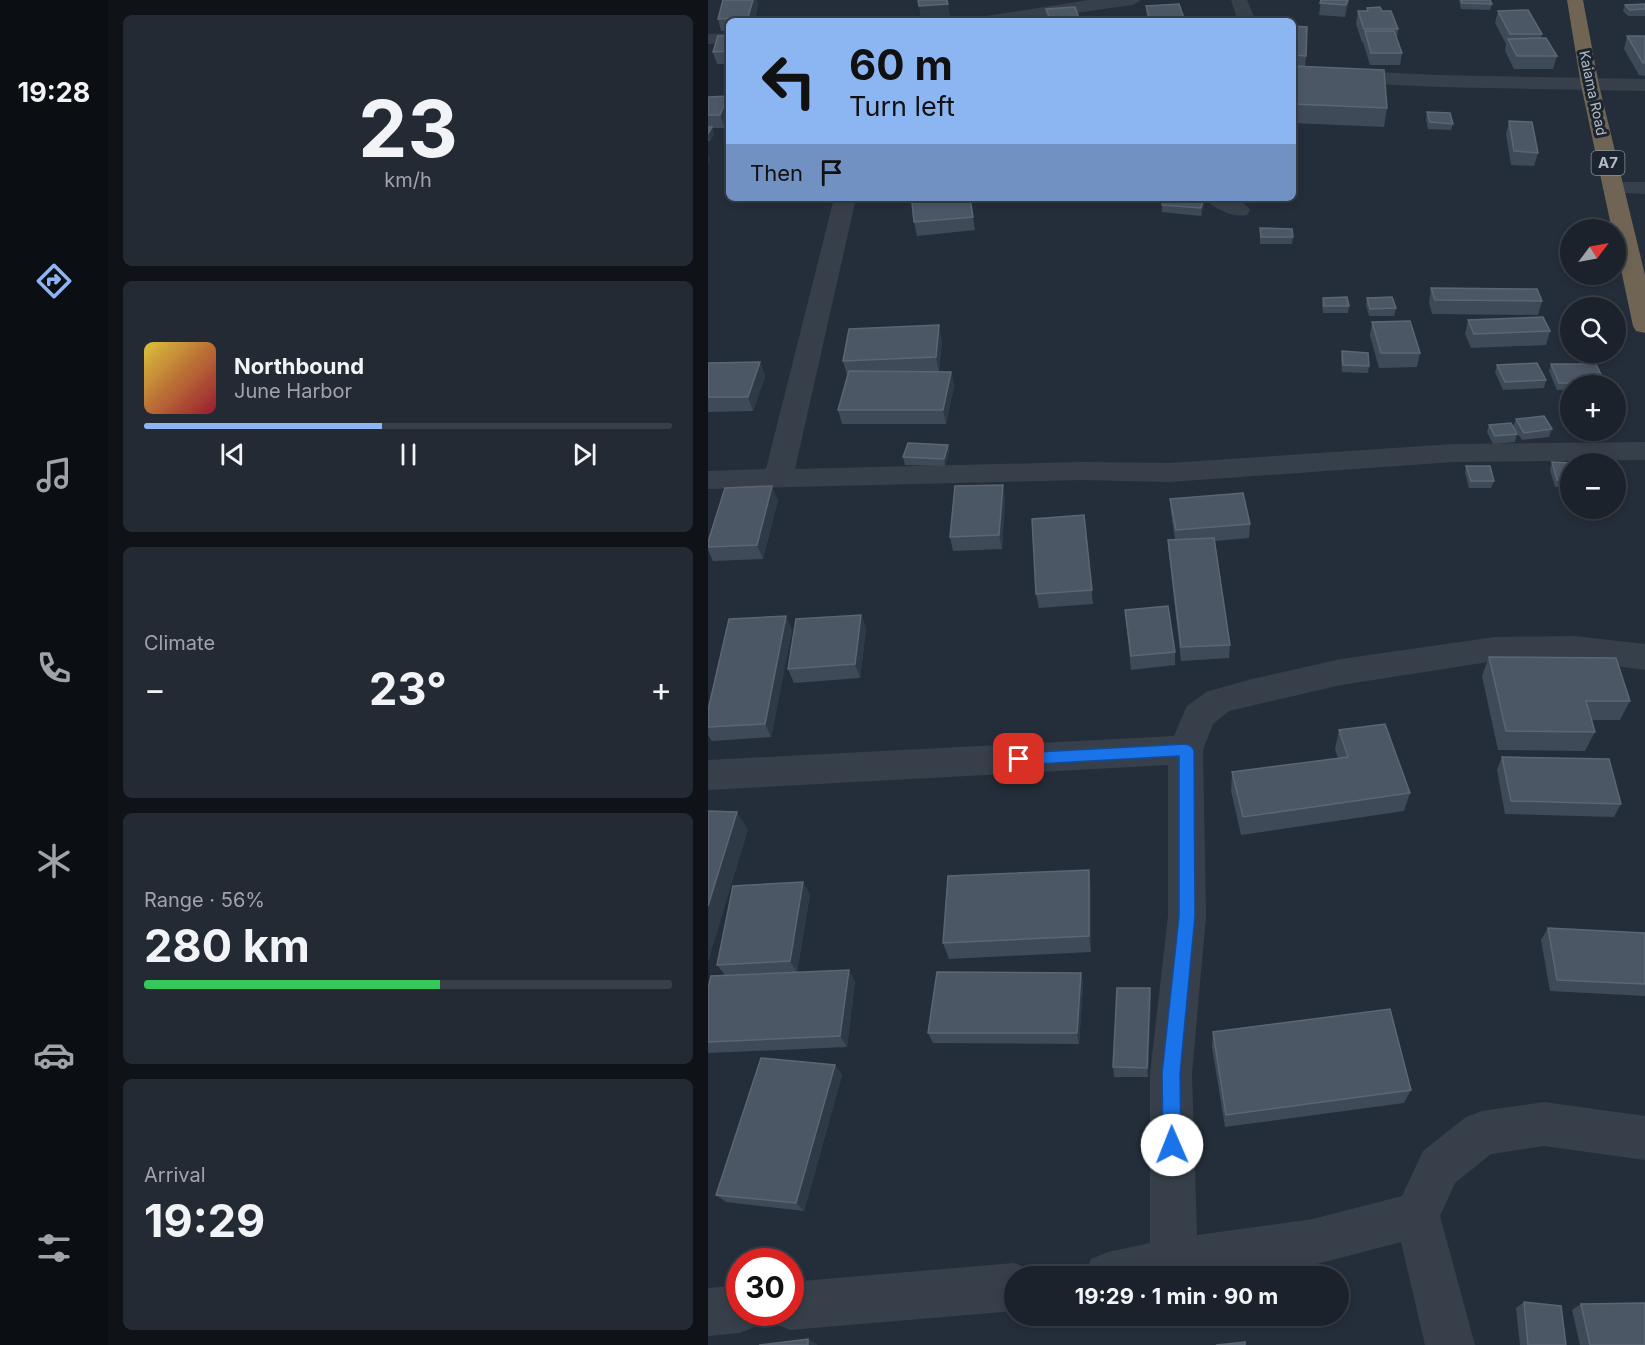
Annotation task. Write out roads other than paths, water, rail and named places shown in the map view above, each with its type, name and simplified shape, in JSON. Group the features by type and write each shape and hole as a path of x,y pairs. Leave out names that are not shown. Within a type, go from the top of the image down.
{"highway":[{"name":"Kaiama Road","path":"1575,0 1590,85 1645,326"}],"street":[{"path":"1004,18 1061,8 1133,0"},
{"path":"1239,0 1246,18"},
{"path":"708,39 726,38"},
{"path":"1296,74 1645,85"},
{"path":"1625,86 1645,92"},
{"path":"1613,188 1645,188"},
{"path":"778,479 844,201"},
{"path":"1222,201 1239,210"},
{"path":"708,480 1083,471 1142,475 1243,470 1428,454 1645,451"},
{"path":"1174,1262 1171,1074 1187,916 1186,750 1199,716 1218,701 1341,672 1495,650 1574,648 1645,657"},
{"path":"708,775 1186,750"},
{"path":"1450,1345 1417,1215 1439,1167 1482,1133 1544,1124 1645,1138"},
{"path":"1155,1266 1313,1242 1417,1215"},
{"path":"804,1305 1004,1288"},
{"path":"708,1312 726,1310"}]}
